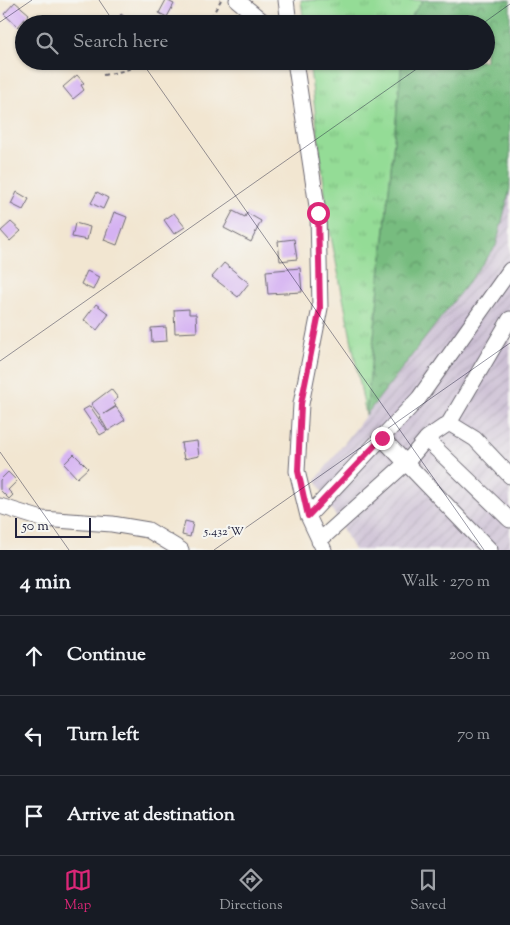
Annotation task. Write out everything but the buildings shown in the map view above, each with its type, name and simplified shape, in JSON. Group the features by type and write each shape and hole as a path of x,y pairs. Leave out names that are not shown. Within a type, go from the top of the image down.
{"street":[{"path":"237,0 255,15"},
{"path":"286,0 288,15"},
{"path":"296,70 318,213 320,308 301,404 298,471 308,516 321,545 406,463 426,439 449,423 510,319"},
{"path":"308,516 419,398 510,270"},
{"path":"449,423 475,439 510,476"},
{"path":"382,438 490,550"},
{"path":"426,439 510,520"},
{"path":"0,506 42,519 112,524 148,530 181,550"}],"path":[{"path":"212,15 221,0"},
{"path":"103,75 127,70"}],"shaded area":[{"path":"510,189 510,550 354,550 316,480 496,246"}],"green space":[{"path":"301,0 423,0 412,15 303,15"},
{"path":"423,0 510,0 510,189 496,246 366,415 401,70 495,70 495,15 412,15"},
{"path":"310,70 401,70 366,415 329,226"}],"route":[{"path":"318,213 320,308 301,404 298,471 308,516 382,438"}]}
